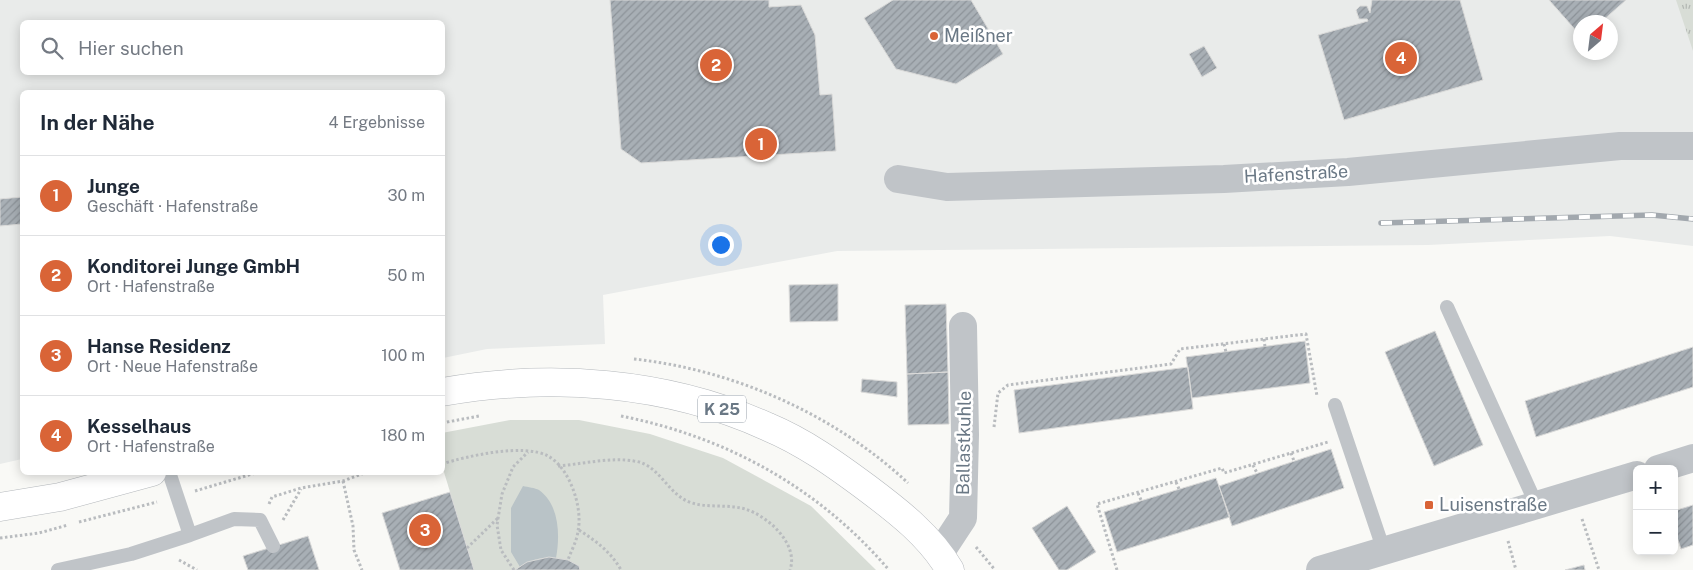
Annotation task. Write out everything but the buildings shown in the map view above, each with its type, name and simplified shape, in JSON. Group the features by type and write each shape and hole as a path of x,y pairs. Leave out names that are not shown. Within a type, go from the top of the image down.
{"main road":[{"name":"K 25","path":"445,391 486,384 569,381 650,390 731,412 770,427 830,460 912,524 945,562"},
{"path":"0,507 60,497 141,475"}],"street":[{"name":"Hafenstraße","path":"898,179 947,188 1224,178 1348,172 1620,146 1693,146"},
{"name":"Ballastkuhle","path":"945,562 963,518 965,435 963,326"},
{"path":"1671,465 1693,458"},
{"path":"1320,570 1633,476"}],"lane":[{"path":"1447,306 1536,506"},
{"path":"1335,405 1384,552"},
{"path":"170,475 190,535"},
{"path":"58,570 131,554 234,519 260,520 272,544"}],"path":[{"path":"998,393 1008,385 1171,364 1180,349 1306,334 1317,397"},
{"path":"1264,339 1265,347"},
{"path":"1224,344 1226,352"},
{"path":"1143,368 1144,373"},
{"path":"1100,373 1101,378"},
{"path":"1056,379 1057,384"},
{"path":"445,422 480,416"},
{"path":"619,416 654,423 727,448 765,469 813,497 864,541 889,570"},
{"path":"1117,570 1097,504 1222,468 1224,473 1333,441"},
{"path":"445,463 466,456 509,450 548,456 567,474 576,494 579,530 568,560"},
{"path":"514,570 501,550 498,517 502,494 513,468 528,452"},
{"path":"1291,453 1294,461"},
{"path":"558,466 636,461 650,467 678,495 691,503 746,509 768,522 789,544 793,563 790,570"},
{"path":"1253,464 1256,473"},
{"path":"260,520 272,497 301,488 343,482 360,475"},
{"path":"343,482 353,526 354,550 362,570"},
{"path":"1176,482 1179,489"},
{"path":"272,544 301,488"},
{"path":"1138,493 1141,500"},
{"path":"1576,494 1599,570"},
{"path":"467,548 498,517"},
{"path":"579,530 615,559 621,570"}],"shaded area":[{"path":"0,0 1693,0 1693,246 1610,236 1428,245 837,251 603,295 605,344 487,349 445,358 445,90 20,90 20,459 0,464"},
{"path":"523,486 539,490 546,496 555,513 558,541 556,558 537,559 520,567 511,552 511,508"}],"green space":[{"path":"1676,0 1693,0 1693,51"},
{"path":"510,420 579,420 650,434 723,458 811,506 876,570 474,570 445,475 445,432"}],"railway":[{"path":"1381,223 1652,215 1693,219"}],"place":[{"name":"Meißner","path":"934,36"},
{"name":"Kesselhaus","path":"1401,58"},
{"name":"Konditorei Junge GmbH","path":"716,65"},
{"name":"Junge","path":"761,144"},
{"name":"Luisenstraße","path":"1429,505"},
{"name":"Hanse Residenz","path":"425,530"}]}
